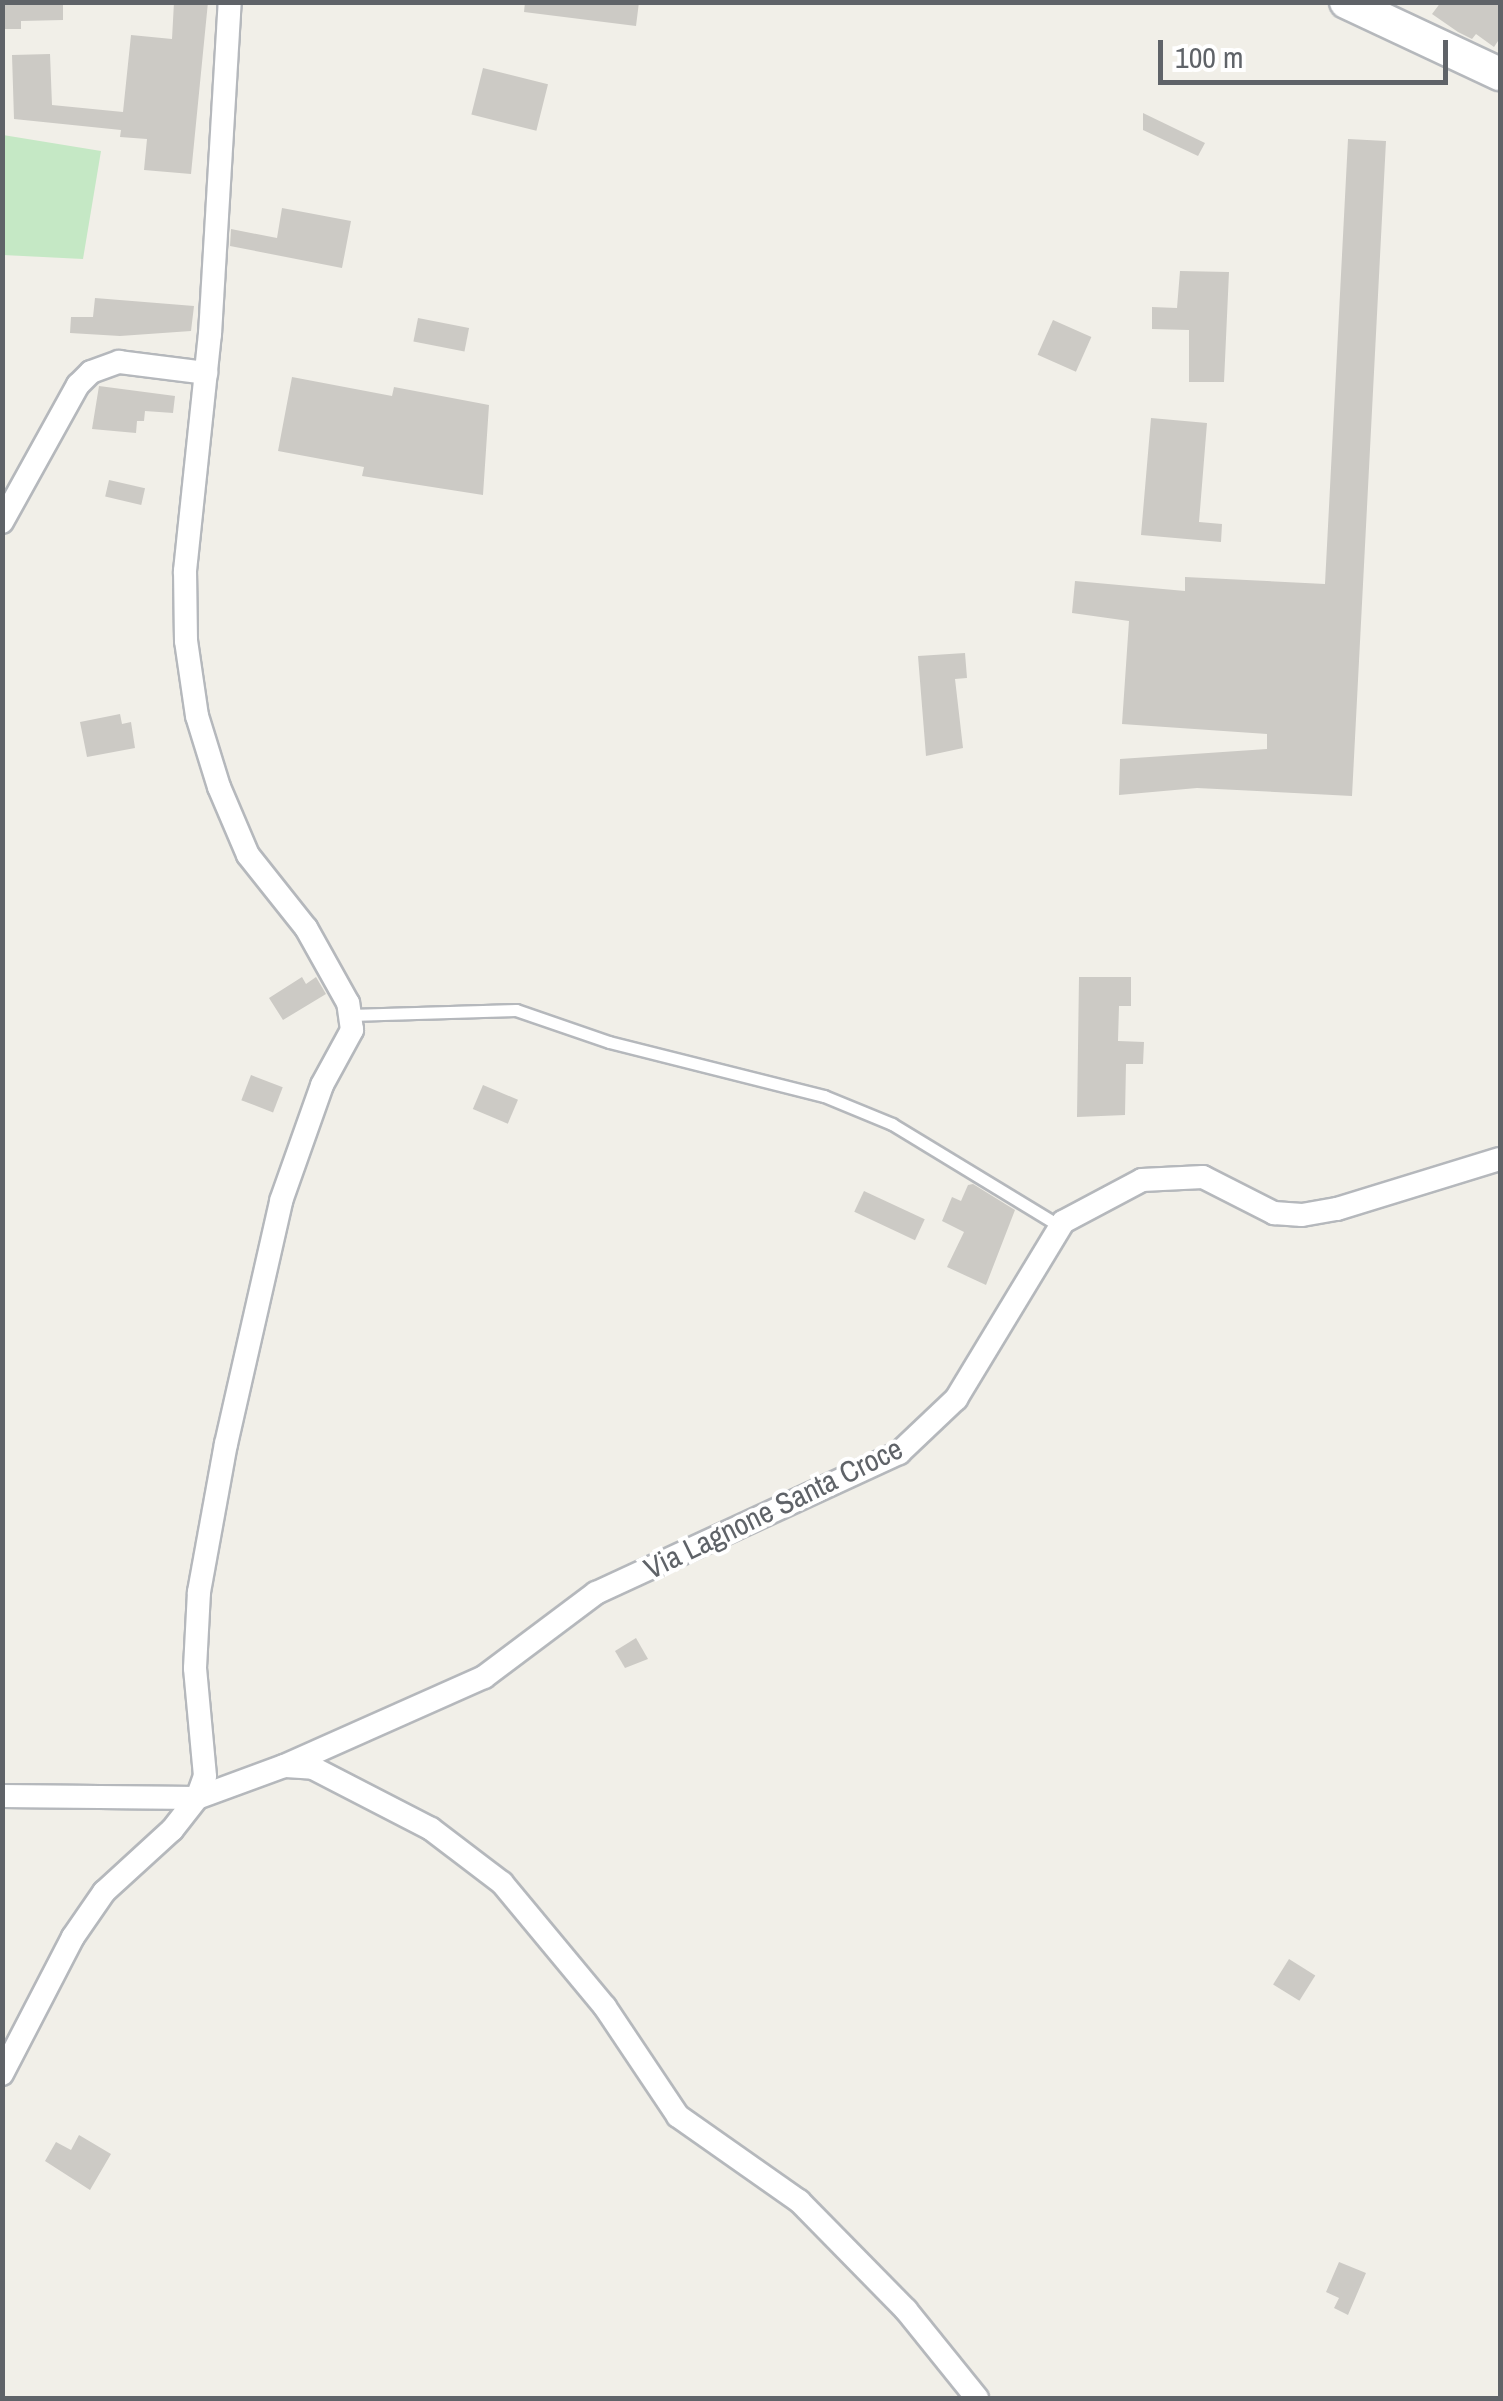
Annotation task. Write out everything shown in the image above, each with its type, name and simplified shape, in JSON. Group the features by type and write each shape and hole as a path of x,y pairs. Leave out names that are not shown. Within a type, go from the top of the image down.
{"street":[{"path":"2,2074 73,1937 104,1892 172,1830 197,1798 205,1776 196,1668 199,1592 226,1444 281,1201 322,1086 352,1030 348,1003 306,928 248,855 219,788 197,716 186,641 186,571 206,374 230,2"},
{"path":"1346,2 1500,74"},
{"path":"2,522 78,385 92,372 119,362 206,374"},
{"name":"Via Lagnone Santa Croce","path":"197,1798 284,1766 484,1677 596,1593 899,1452 956,1399 1060,1226 1102,1198 1142,1180 1203,1176 1274,1213 1302,1216 1337,1209 1500,1158"},
{"path":"284,1766 313,1768 430,1829 502,1883 605,2007 678,2116 799,2201 906,2310 978,2398"},
{"path":"2,1796 197,1798"}],"lane":[{"path":"350,1015 516,1010 609,1042 824,1096 892,1124 1060,1226"}],"green space":[{"path":"3,135 101,151 83,259 3,255"}],"building":[{"path":"63,2 63,20 21,21 21,29 4,29 3,3"},
{"path":"174,2 208,2 191,174 144,170 147,139 120,137 121,130 14,119 12,55 50,54 52,105 123,112 131,35 172,39"},
{"path":"525,2 639,2 636,26 524,12"},
{"path":"1441,2 1500,2 1500,38 1494,47 1476,34 1472,39 1458,32 1432,14"},
{"path":"483,68 548,84 536,131 471,115"},
{"path":"1143,113 1205,143 1198,156 1143,130"},
{"path":"1348,139 1386,141 1352,796 1197,788 1119,795 1120,759 1267,749 1267,734 1122,724 1129,621 1072,613 1075,581 1185,591 1185,577 1325,584"},
{"path":"282,208 351,221 342,268 230,246 231,229 277,238"},
{"path":"1180,271 1229,272 1224,382 1189,382 1189,330 1152,329 1152,307 1177,308"},
{"path":"95,298 194,306 191,331 120,336 70,333 71,317 93,317"},
{"path":"418,318 469,328 464,351 413,342"},
{"path":"1053,320 1091,337 1076,372 1038,355"},
{"path":"292,377 392,396 394,387 489,405 483,495 362,476 364,467 278,451"},
{"path":"99,386 175,396 173,413 145,411 144,421 137,421 136,433 92,429"},
{"path":"1151,418 1207,423 1199,522 1222,524 1221,542 1141,535"},
{"path":"109,480 145,488 141,505 105,497"},
{"path":"965,653 967,678 955,679 963,748 926,756 918,656"},
{"path":"120,714 122,724 131,722 135,748 87,757 80,722"},
{"path":"302,977 306,984 316,977 326,994 283,1020 269,998"},
{"path":"1079,977 1131,977 1131,1006 1119,1006 1118,1041 1144,1042 1143,1064 1126,1064 1125,1115 1077,1117"},
{"path":"251,1075 283,1087 273,1112 241,1100"},
{"path":"483,1085 518,1100 508,1124 473,1109"},
{"path":"973,1184 1015,1210 986,1285 947,1267 964,1232 942,1221 952,1197 961,1201 968,1185"},
{"path":"864,1191 925,1219 915,1240 854,1212"},
{"path":"636,1638 648,1659 625,1668 615,1651"},
{"path":"1289,1959 1315,1975 1299,2001 1273,1984"},
{"path":"79,2135 111,2154 90,2190 45,2161 56,2142 71,2150"},
{"path":"1339,2262 1366,2273 1348,2315 1334,2308 1339,2298 1326,2292"}]}
